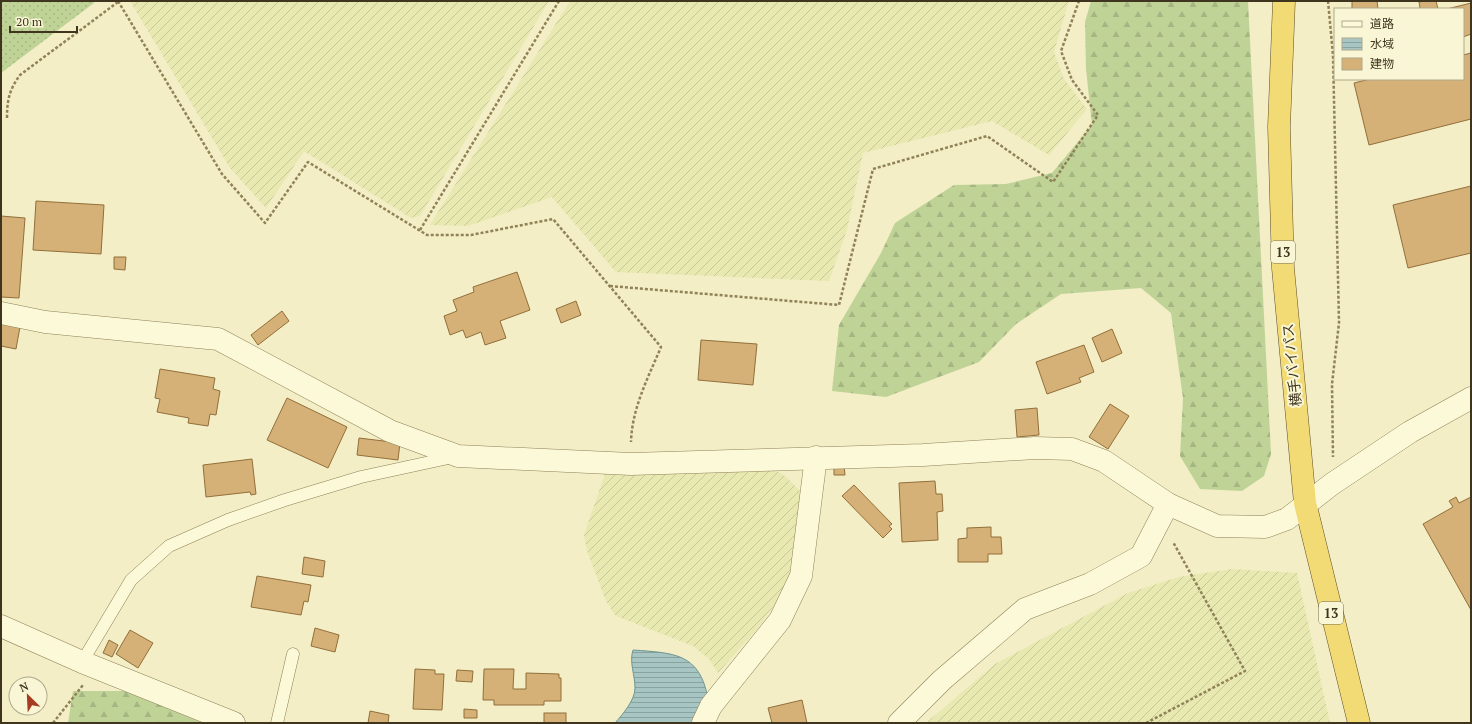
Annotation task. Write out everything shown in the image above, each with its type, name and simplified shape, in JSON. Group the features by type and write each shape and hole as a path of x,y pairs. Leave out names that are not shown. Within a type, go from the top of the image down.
{"highway":[{"name":"横手バイパス","path":"1284,1 1279,127 1283,268 1305,503 1359,723"}],"street":[{"path":"1,313 45,322 218,339 390,430 458,456 631,464 816,457 923,455 1035,448 1072,449 1104,461 1163,513 1217,526 1265,527 1286,519 1330,485 1410,432 1471,398"},
{"path":"703,723 711,706 780,620 801,576 816,457"},
{"path":"899,723 942,680 1025,609 1090,584 1141,556 1163,513"},
{"path":"1,626 90,665 234,723"}],"lane":[{"path":"90,665 131,580 169,546 228,520 285,500 361,477 458,456"},
{"path":"276,723 293,654"}],"path":[{"path":"420,230 559,1"},
{"path":"610,286 839,305 873,169 987,136 1053,182 1098,115 1072,80 1061,51 1079,1"},
{"path":"1328,1 1333,55 1340,323 1332,384 1333,456 1330,485"},
{"path":"7,118 7,99 11,87 20,75 118,2 222,174 265,223 308,162 428,235 471,235 553,219 661,347 638,402 632,429 631,464"},
{"path":"1146,723 1245,671 1174,544 1163,513"},
{"path":"53,723 90,665"}],"green space":[{"path":"1,1 94,1 94,3 1,73"},
{"path":"130,1 549,1 420,216 411,218 304,151 266,208 230,168"},
{"path":"570,1 1069,1 1054,52 1064,79 1087,109 1049,155 992,121 863,153 847,230 829,281 616,272 552,197 468,226 430,225"},
{"path":"1091,1 1248,1 1271,454 1264,476 1242,491 1200,489 1180,456 1183,398 1171,313 1141,288 1061,294 1016,324 979,362 886,397 832,391 839,325 881,253 895,223 954,185 1006,184 1052,173 1092,125 1086,69 1085,22"},
{"path":"774,469 785,476 803,494 796,567 780,597 757,629 718,673 709,659 693,646 616,616 606,601 587,551 584,535 606,471"},
{"path":"1232,569 1297,573 1330,723 926,723 995,664 1128,593 1179,577"},
{"path":"73,691 129,691 203,723 68,723"}],"water":[{"path":"633,650 661,652 683,658 692,664 699,672 708,699 695,723 615,723 628,707 634,693 635,683 632,664"}],"building":[{"path":"1352,1 1377,1 1378,8 1352,8"},
{"path":"1436,1 1438,8 1420,8 1419,2"},
{"path":"1471,3 1471,34 1464,37 1464,8 1451,8"},
{"path":"1471,53 1471,119 1369,145 1354,83 1366,80 1464,80 1464,55"},
{"path":"1471,186 1471,253 1408,268 1393,205"},
{"path":"36,201 104,205 101,254 33,250"},
{"path":"1,216 25,218 19,298 1,297"},
{"path":"114,257 126,257 125,270 114,269"},
{"path":"517,272 530,310 500,321 506,338 485,345 481,332 466,338 463,330 450,335 444,316 457,311 453,300 474,292 473,287"},
{"path":"576,301 581,315 561,323 556,309"},
{"path":"282,311 289,321 258,345 251,335"},
{"path":"1,323 20,327 16,349 1,346"},
{"path":"1112,329 1122,353 1102,362 1092,338"},
{"path":"701,340 757,344 753,385 698,380"},
{"path":"1084,345 1094,372 1079,378 1081,382 1047,394 1036,362"},
{"path":"160,369 215,378 213,389 220,391 216,415 210,414 208,426 188,423 189,418 157,412 160,399 155,398"},
{"path":"287,398 347,427 328,468 267,440"},
{"path":"1110,404 1129,416 1108,449 1089,437"},
{"path":"1037,408 1039,435 1017,437 1015,410"},
{"path":"359,438 400,443 398,460 357,455"},
{"path":"252,459 256,494 251,495 250,492 206,497 203,465"},
{"path":"844,466 845,475 834,475 834,467"},
{"path":"935,481 936,494 942,494 943,511 937,512 938,540 902,542 899,483"},
{"path":"854,485 892,524 889,526 892,529 883,538 842,496"},
{"path":"1456,497 1459,503 1471,497 1471,610 1423,524 1453,507 1449,501"},
{"path":"991,527 991,537 1001,537 1002,554 988,554 988,562 958,562 958,539 967,538 967,528"},
{"path":"304,557 325,561 323,577 302,574"},
{"path":"257,576 311,585 308,602 304,601 301,615 251,607"},
{"path":"315,628 339,635 335,652 311,646"},
{"path":"130,630 153,643 138,668 116,654"},
{"path":"109,640 118,645 112,657 103,653"},
{"path":"415,669 435,670 435,674 444,674 442,710 413,709"},
{"path":"484,669 514,669 513,689 526,689 526,673 559,674 559,678 561,678 561,701 544,701 544,705 494,705 494,700 483,700"},
{"path":"457,670 473,671 472,682 456,681"},
{"path":"802,700 807,723 772,723 768,708"},
{"path":"464,709 477,710 477,718 464,718"},
{"path":"370,711 389,715 388,723 368,723"},
{"path":"544,713 566,713 566,723 544,723"}]}
